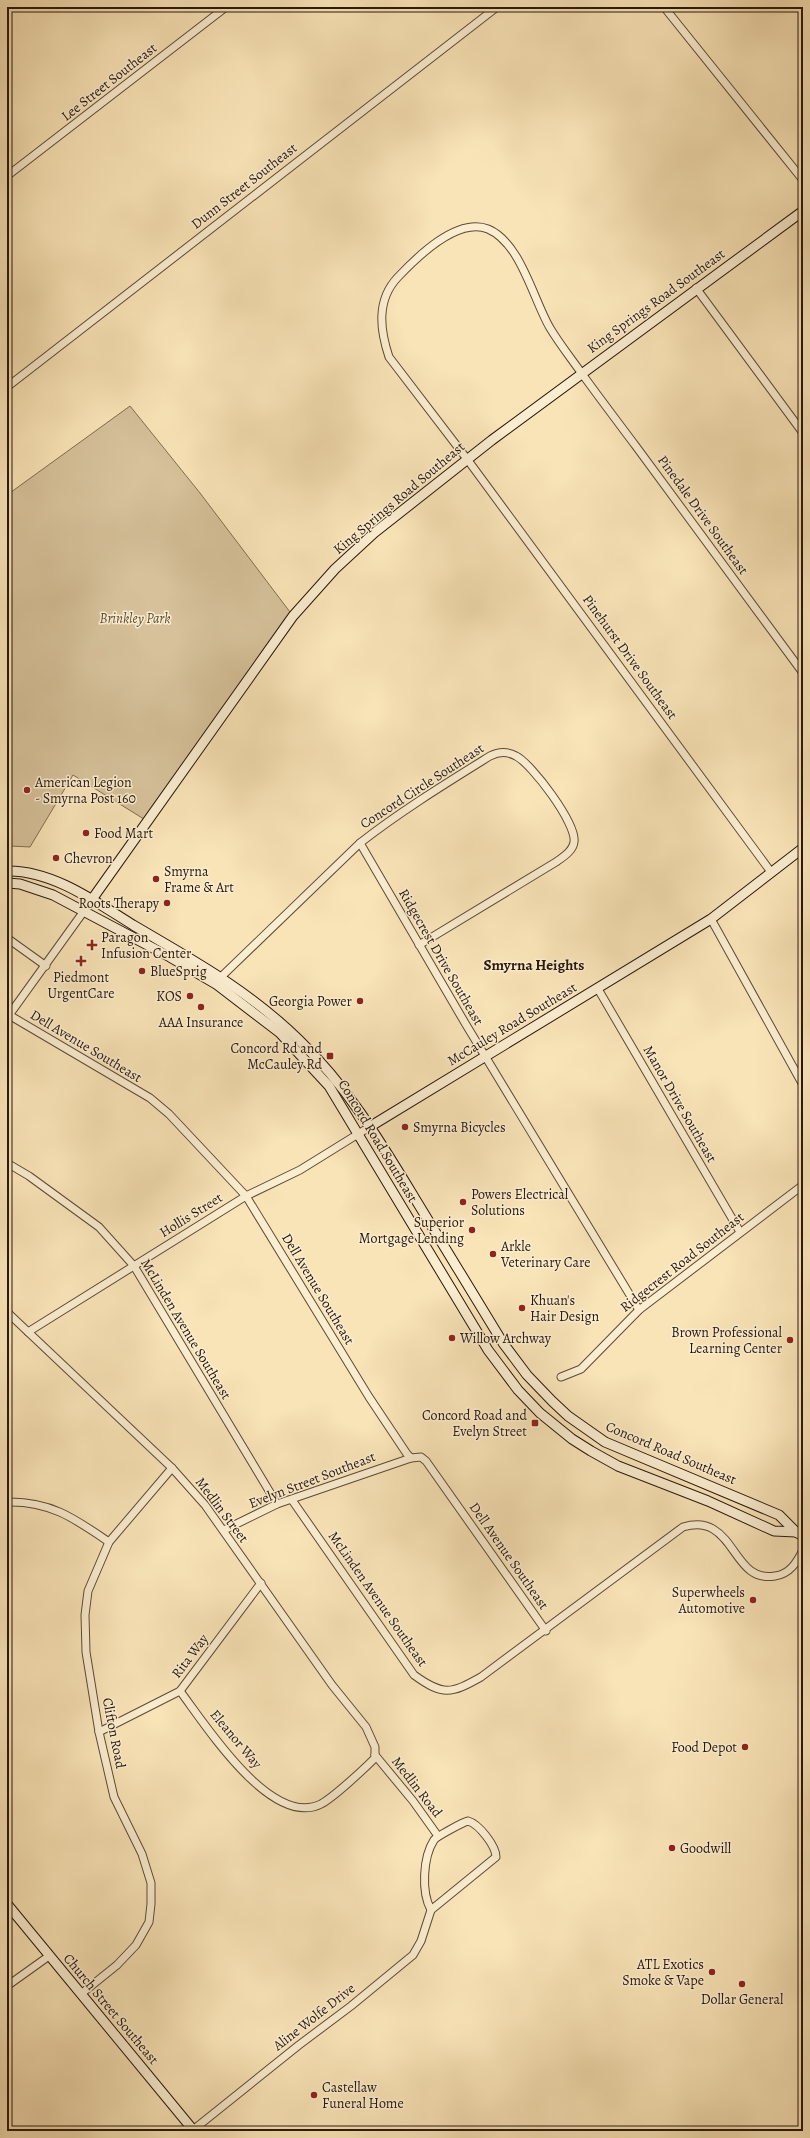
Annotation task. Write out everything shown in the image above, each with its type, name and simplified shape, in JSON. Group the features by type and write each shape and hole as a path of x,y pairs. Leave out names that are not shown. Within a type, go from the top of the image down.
{"main road":[{"name":"King Springs Road Southeast","path":"84,911 306,600 335,569 366,540 467,459 696,288 803,211"},
{"name":"McCauley Road Southeast","path":"371,1126 711,919 803,848"},
{"name":"Concord Road Southeast","path":"7,872 27,873 45,878 91,900 222,976 265,1010 299,1040 335,1078 371,1126 503,1343 527,1375 552,1401 568,1416 604,1442 779,1515 799,1534"},
{"name":"Concord Road Southeast","path":"7,883 37,888 84,911 194,970 260,1016 280,1033 321,1076 488,1350 518,1390 540,1413 572,1439 618,1466 774,1530 799,1534"},
{"name":"Church Street Southeast","path":"7,1904 193,2131"}],"street":[{"name":"Lee Street Southeast","path":"7,176 226,7"},
{"name":"Dunn Street Southeast","path":"7,387 497,7"},
{"path":"664,7 803,180"},
{"name":"Pinedale Drive Southeast","path":"467,459 389,357 383,339 380,319 384,301 393,282 409,265 442,239 460,229 475,226 489,230 504,240 518,260 550,328 803,673"},
{"path":"696,288 803,433"},
{"name":"Pinehurst Drive Southeast","path":"467,459 771,872"},
{"name":"Concord Circle Southeast","path":"222,976 360,843 414,804 497,753 506,752 516,755 524,761 543,783 569,824 574,835 574,842 565,855 419,945"},
{"name":"Ridgecrest Drive Southeast","path":"360,843 485,1057 639,1310"},
{"path":"8,1016 46,966 84,911"},
{"path":"711,919 803,1085"},
{"path":"7,938 46,966"},
{"name":"Manor Drive Southeast","path":"598,988 740,1232"},
{"name":"Dell Avenue Southeast","path":"8,1016 150,1098 169,1114 246,1196 369,1397 410,1458 420,1457 426,1460 546,1631"},
{"name":"Hollis Street","path":"28,1332 246,1196 300,1170 371,1126"},
{"name":"McLinden Avenue Southeast","path":"7,1163 29,1176 99,1227 134,1266 277,1504"},
{"name":"Ridgecrest Road Southeast","path":"561,1377 581,1369 639,1310 803,1185"},
{"name":"Medlin Street","path":"7,1312 172,1468 205,1505 332,1685 366,1727 375,1747 375,1755"},
{"name":"Evelyn Street Southeast","path":"224,1530 277,1504 410,1458"},
{"name":"Clifton Road","path":"81,1994 118,1964 136,1945 149,1922 151,1904 151,1883 142,1854 114,1797 99,1732 86,1652 85,1615 88,1591 109,1542 172,1468"},
{"name":"McLinden Avenue Southeast","path":"292,1500 414,1675 439,1691 451,1691 466,1686 481,1677 546,1631 672,1534 689,1525 701,1525 713,1529 723,1538 745,1567 759,1576 769,1577 787,1572 795,1564 803,1550"},
{"path":"7,1502 30,1503 55,1509 70,1515 109,1542"},
{"name":"Rita Way","path":"99,1732 180,1691 261,1583"},
{"name":"Eleanor Way","path":"180,1691 241,1771 283,1803 300,1808 321,1804 364,1768 375,1758 375,1755"},
{"name":"Medlin Road","path":"375,1755 414,1801 438,1836"},
{"path":"464,1822 471,1822 494,1848 496,1857 431,1910 427,1900 426,1866 430,1850 438,1836 449,1832 464,1822"},
{"name":"Aline Wolfe Drive","path":"193,2131 298,2045 352,2006 413,1955 421,1941 431,1910"},
{"path":"7,1986 49,1956"}],"green space":[{"name":"Brinkley Park","path":"130,406 200,493 293,616 147,821 73,775 30,847 10,846 7,844 7,495"}],"place":[{"name":"American Legion - Smyrna Post 160","path":"27,790"},
{"name":"Food Mart","path":"86,833"},
{"name":"Chevron","path":"56,858"},
{"name":"Smyrna Frame & Art","path":"156,879"},
{"name":"Roots Therapy","path":"167,903"},
{"name":"Paragon Infusion Center","path":"92,945"},
{"name":"Piedmont UrgentCare","path":"81,961"},
{"name":"BlueSprig","path":"142,971"},
{"name":"KOS","path":"190,996"},
{"name":"Georgia Power","path":"360,1001"},
{"name":"AAA Insurance","path":"201,1007"},
{"name":"Concord Rd and McCauley Rd","path":"330,1056"},
{"name":"Smyrna Bicycles","path":"405,1127"},
{"name":"Powers Electrical Solutions","path":"463,1202"},
{"name":"Superior Mortgage Lending","path":"472,1230"},
{"name":"Arkle Veterinary Care","path":"493,1254"},
{"name":"Khuan's Hair Design","path":"522,1308"},
{"name":"Willow Archway","path":"452,1338"},
{"name":"Brown Professional Learning Center","path":"790,1340"},
{"name":"Concord Road and Evelyn Street","path":"535,1423"},
{"name":"Superwheels Automotive","path":"753,1600"},
{"name":"Food Depot","path":"745,1747"},
{"name":"Goodwill","path":"672,1848"},
{"name":"ATL Exotics Smoke & Vape","path":"712,1972"},
{"name":"Dollar General","path":"742,1984"},
{"name":"Castellaw Funeral Home","path":"314,2095"}],"district":[{"name":"Smyrna Heights","path":"534,965"}]}
